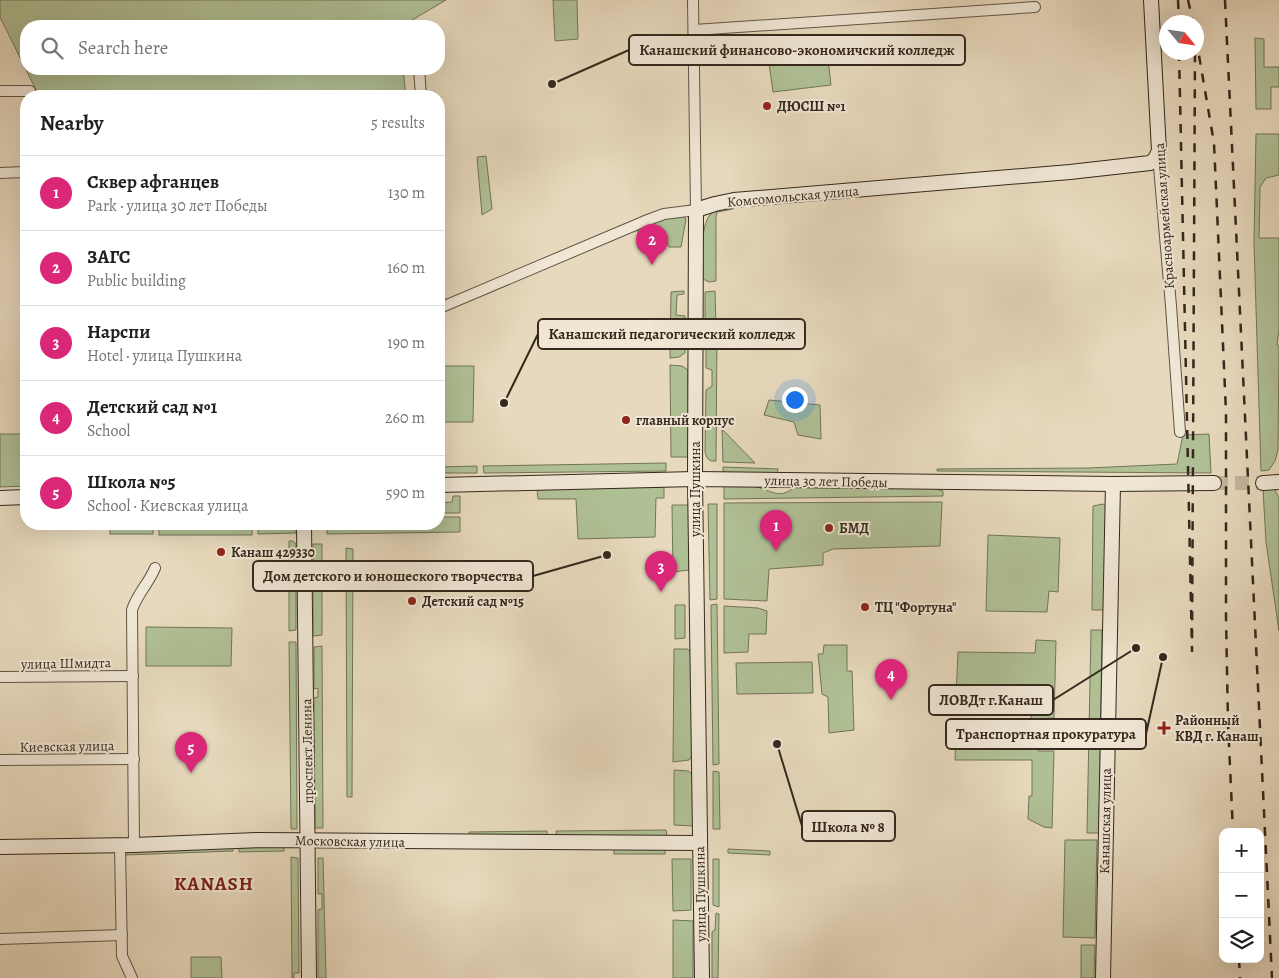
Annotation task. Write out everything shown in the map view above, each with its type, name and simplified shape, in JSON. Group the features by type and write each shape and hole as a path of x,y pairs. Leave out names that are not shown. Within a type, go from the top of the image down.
{"street":[{"name":"улица Пушкина","path":"693,0 696,210 695,479 702,978"},
{"name":"Красноармейская улица","path":"1151,0 1158,155 1180,432"},
{"path":"694,30 1035,7"},
{"path":"419,75 421,90"},
{"path":"0,92 20,91"},
{"name":"Комсомольская улица","path":"445,300 664,214 696,210 734,200 1144,165 1152,162 1158,155"},
{"path":"1144,165 1160,181"},
{"path":"0,174 20,172"},
{"name":"улица 30 лет Победы","path":"445,485 695,479 1113,484 1214,483"},
{"path":"1263,483 1279,482"},
{"name":"Канашская улица","path":"1102,978 1113,484"},
{"path":"0,498 20,497"},
{"name":"проспект Ленина","path":"304,530 309,978"},
{"path":"134,845 132,610 137,597 148,584 155,568"},
{"name":"улица Шмидта","path":"0,677 133,676"},
{"name":"Киевская улица","path":"0,760 134,759"},
{"name":"Московская улица","path":"0,847 120,846 236,840 700,843"},
{"path":"120,846 122,956 132,978"},
{"path":"0,939 122,935"}],"green space":[{"path":"0,0 446,0 412,20 20,20 20,58 0,17"},
{"path":"553,0 577,0 578,39 555,41"},
{"path":"1255,38 1264,39 1264,67 1279,67 1279,87 1271,87 1271,109 1256,109"},
{"path":"827,50 831,85 773,92 768,56"},
{"path":"29,75 404,75 405,90 36,90"},
{"path":"1256,134 1279,134 1279,175 1266,178 1260,187 1259,238 1279,238 1278,450 1275,461 1269,470 1261,471 1254,243"},
{"path":"486,156 492,209 482,215 477,157"},
{"path":"733,206 733,209 717,212 716,281 709,282 703,279 703,233 709,216 714,211 723,207"},
{"path":"680,213 686,219 681,247 669,247 664,234 641,241 637,230"},
{"path":"684,291 684,294 677,295 676,315 685,316 685,353 679,357 670,358 671,292"},
{"path":"715,291 716,329 705,329 705,292"},
{"path":"709,335 717,335 716,461 711,461 707,458 705,452 706,390 712,386 712,370 706,368 706,340"},
{"path":"670,365 682,366 688,370 689,457 671,457"},
{"path":"445,366 474,366 473,422 445,422"},
{"path":"769,400 820,405 821,439 798,435 794,422 764,415"},
{"path":"722,429 755,463 723,462"},
{"path":"0,434 20,434 20,486 0,487"},
{"path":"1209,434 1211,473 937,471 937,469 1088,468 1177,464 1183,435"},
{"path":"666,463 666,471 484,473 483,466"},
{"path":"477,466 477,473 445,473 445,467"},
{"path":"723,467 778,469 777,475 723,475"},
{"path":"724,486 753,486 779,494 795,487 933,488 943,491 943,496 724,499"},
{"path":"664,487 664,498 656,498 655,537 578,539 576,499 538,499 537,489"},
{"path":"1274,488 1279,498 1279,631 1266,542 1263,489"},
{"path":"453,496 460,496 460,513 445,513 445,503 452,502"},
{"path":"942,502 940,546 833,549 823,553 823,565 769,569 767,601 724,599 724,503"},
{"path":"708,504 717,504 717,599 710,600"},
{"path":"1103,504 1107,507 1104,610 1092,610 1093,506"},
{"path":"672,505 689,505 689,570 673,572"},
{"path":"445,517 460,517 460,532 327,534 327,530 445,530"},
{"path":"110,530 153,530 153,534 110,534"},
{"path":"159,530 252,530 252,535 159,535"},
{"path":"258,530 296,530 296,533 258,534"},
{"path":"988,535 1060,538 1058,592 1049,591 1047,612 986,611"},
{"path":"289,541 293,541 296,544 296,630 289,631"},
{"path":"313,544 322,544 322,635 313,636"},
{"path":"346,548 353,549 352,797 347,797"},
{"path":"717,604 719,764 713,765 711,605"},
{"path":"675,605 685,605 685,638 675,639"},
{"path":"724,606 758,608 767,611 766,634 749,634 748,652 724,653"},
{"path":"146,627 232,628 231,666 146,666"},
{"path":"1091,630 1102,630 1099,833 1087,833"},
{"path":"1036,640 1056,641 1054,718 1031,719 1031,697 956,698 958,652 1035,653"},
{"path":"289,642 296,642 297,829 291,829"},
{"path":"824,645 847,645 847,671 852,671 854,730 829,733 828,697 822,694 818,654 823,654"},
{"path":"322,646 323,828 315,828 314,698 318,697 318,688 314,689 314,647"},
{"path":"674,649 687,649 693,653 693,754 689,760 673,762"},
{"path":"812,662 813,693 737,694 736,663"},
{"path":"1007,730 1006,745 1022,746 1024,730 1039,730 1038,751 1054,751 1052,828 1044,827 1028,819 1029,796 1032,796 1032,760 955,760 956,731"},
{"path":"674,770 688,771 694,775 694,826 674,825"},
{"path":"713,771 719,772 720,829 713,829"},
{"path":"666,830 667,836 557,837 556,831"},
{"path":"547,831 547,837 469,838 469,832"},
{"path":"1065,840 1097,840 1095,938 1063,937"},
{"path":"284,847 284,851 239,852 239,848"},
{"path":"233,848 233,851 126,855 126,851"},
{"path":"614,849 665,849 665,854 614,854"},
{"path":"728,849 770,851 770,855 728,853"},
{"path":"291,857 298,858 299,973 294,973 294,978 292,978"},
{"path":"318,858 323,858 326,978 318,978 318,910 322,909 322,894 318,894"},
{"path":"672,859 691,859 691,910 673,911"},
{"path":"713,859 719,859 719,907 713,905"},
{"path":"716,913 719,914 718,978 712,978 712,932 715,930"},
{"path":"673,920 693,921 693,978 673,978"},
{"path":"1081,945 1095,945 1094,978 1081,978"},
{"path":"191,957 221,957 222,978 191,978"}],"tunnel":[{"path":"1214,483 1263,483"}],"railway":[{"path":"1178,0 1179,15"},
{"path":"1188,0 1191,15"},
{"path":"1225,0 1272,978"},
{"path":"1179,60 1192,651 1195,60"},
{"path":"1200,60 1214,143 1226,412 1226,617 1233,828"},
{"path":"1239,963 1240,978"}],"place":[{"name":"Канашский финансово-экономичский колледж","path":"552,84"},
{"name":"ДЮСШ №1","path":"767,106"},
{"name":"ЗАГС","path":"652,265"},
{"name":"Канашский педагогический колледж","path":"504,403"},
{"name":"главный корпус","path":"626,420"},
{"name":"БМД","path":"829,528"},
{"name":"Сквер афганцев","path":"776,551"},
{"name":"Канаш 429330","path":"221,552"},
{"name":"Дом детского и юношеского творчества","path":"607,555"},
{"name":"Нарспи","path":"661,592"},
{"name":"Детский сад №15","path":"412,601"},
{"name":"ТЦ \"Фортуна\"","path":"865,607"},
{"name":"ЛОВДт г.Канаш","path":"1136,648"},
{"name":"Транспортная прокуратура","path":"1163,657"},
{"name":"Детский сад №1","path":"891,700"},
{"name":"Районный КВД г. Канаш","path":"1164,728"},
{"name":"Школа № 8","path":"777,744"},
{"name":"Школа №5","path":"191,773"}],"district":[{"name":"KANASH","path":"214,883"}]}
